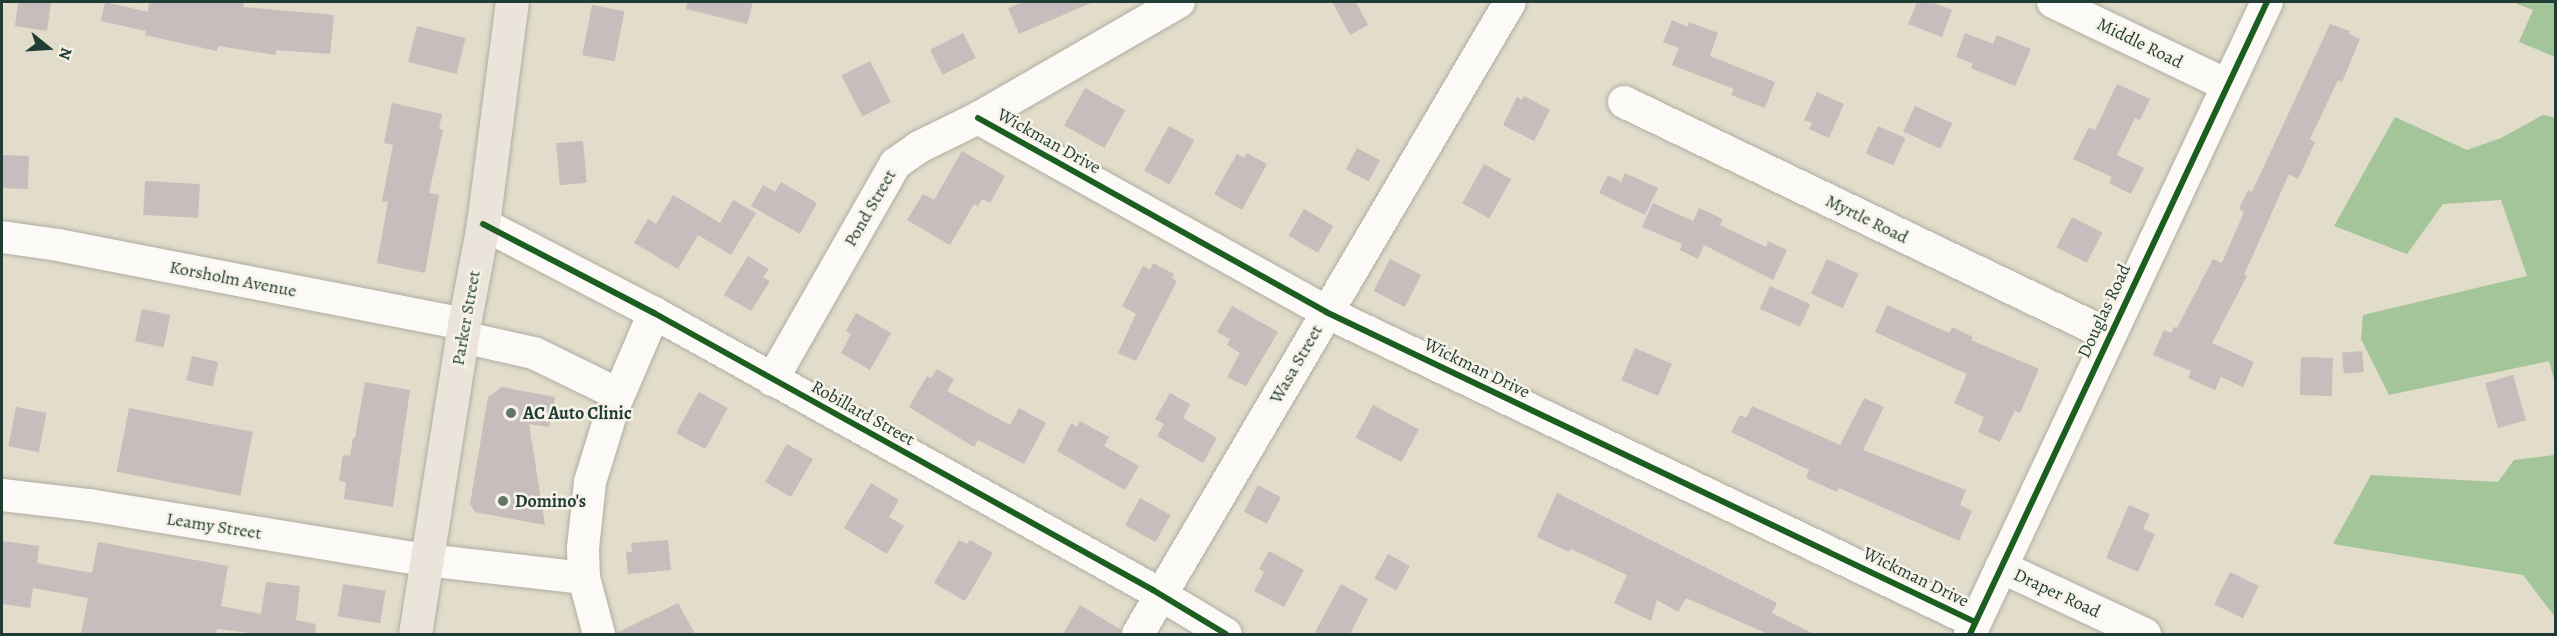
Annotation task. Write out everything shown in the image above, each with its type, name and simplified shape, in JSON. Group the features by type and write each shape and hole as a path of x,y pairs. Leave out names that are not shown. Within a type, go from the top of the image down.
{"main road":[{"name":"Parker Street","path":"415,634 463,331 483,224 509,2"}],"street":[{"name":"Pond Street","path":"772,380 895,164 920,147 978,118 1179,2"},
{"name":"Wasa Street","path":"1138,634 1510,2"},
{"name":"Middle Road","path":"2053,2 2228,85"},
{"name":"Douglas Road","path":"1972,628 2267,2"},
{"name":"Myrtle Road","path":"1624,102 2109,335"},
{"name":"Wickman Drive","path":"978,118 1326,312 1972,628"},
{"name":"Robillard Street","path":"483,224 654,313 1226,634"},
{"name":"Korsholm Avenue","path":"2,237 69,247 463,331 534,353 618,394"},
{"path":"599,634 584,578 583,548 590,482 599,446 618,394 654,313"},
{"name":"Leamy Street","path":"2,495 89,505 426,560 584,578"},
{"name":"Draper Road","path":"2001,567 2145,634"}],"green space":[{"path":"2513,2 2555,2 2555,57 2519,42 2533,10"},
{"path":"2543,115 2556,118 2555,383 2549,361 2389,395 2361,339 2363,315 2527,276 2501,200 2443,204 2407,254 2334,226 2395,117 2467,150 2501,138"},
{"path":"2555,455 2555,617 2523,575 2333,544 2371,475 2498,482 2514,460"}],"building":[{"path":"18,2 51,2 47,31 15,26"},
{"path":"105,2 148,12 149,2 244,2 243,7 334,15 330,54 276,50 276,55 218,46 217,51 145,35 146,31 101,21"},
{"path":"687,2 753,2 747,24 686,9"},
{"path":"1023,2 1093,2 1019,34 1008,8"},
{"path":"1332,2 1356,2 1368,25 1350,35"},
{"path":"1917,2 1931,2 1952,10 1942,37 1908,24"},
{"path":"592,5 624,11 615,61 582,55"},
{"path":"1672,20 1688,27 1689,22 1718,33 1710,56 1775,82 1765,108 1731,95 1734,89 1672,65 1679,48 1663,42"},
{"path":"2330,24 2350,31 2349,34 2360,39 2342,82 2338,80 2310,139 2315,142 2298,179 2289,174 2244,275 2247,276 2212,343 2254,362 2243,387 2221,377 2215,390 2188,378 2191,371 2153,355 2164,330 2171,333 2174,327 2177,328 2213,259 2222,263 2244,212 2239,209 2248,190 2252,192"},
{"path":"417,26 466,38 457,74 408,62"},
{"path":"963,33 976,58 943,75 930,50"},
{"path":"1965,33 1993,44 1997,35 2031,49 2015,86 1971,68 1973,64 1956,57"},
{"path":"870,61 891,102 862,117 841,76"},
{"path":"2117,84 2150,99 2140,120 2135,118 2117,155 2144,168 2131,194 2109,183 2112,177 2073,159 2089,127 2095,130"},
{"path":"1085,88 1125,110 1104,148 1064,126"},
{"path":"1817,92 1844,104 1829,138 1809,129 1812,123 1804,120"},
{"path":"1524,96 1550,110 1534,141 1503,125 1517,97 1522,100"},
{"path":"392,103 442,114 439,129 443,130 429,193 439,195 425,273 377,263 388,202 382,201 393,145 384,143"},
{"path":"1915,106 1952,123 1940,149 1903,131"},
{"path":"1169,126 1194,140 1170,185 1144,171"},
{"path":"1878,126 1905,138 1893,166 1866,153"},
{"path":"583,141 587,183 560,185 556,143"},
{"path":"1357,148 1380,160 1369,181 1346,169"},
{"path":"962,151 1005,176 990,203 982,199 978,206 974,204 950,245 907,220 923,194 934,200"},
{"path":"1247,153 1267,164 1242,210 1214,194 1237,154 1244,158"},
{"path":"2,155 29,156 28,189 2,188"},
{"path":"1484,164 1511,179 1489,218 1462,203"},
{"path":"1625,173 1658,188 1645,215 1599,193 1608,175 1621,182"},
{"path":"145,181 200,184 198,218 143,215"},
{"path":"781,182 817,203 800,234 751,206 763,185 775,192"},
{"path":"673,195 720,223 733,200 756,213 731,255 698,235 678,269 634,243 648,219 656,224"},
{"path":"1653,203 1693,221 1699,208 1723,219 1720,225 1766,247 1768,241 1787,250 1773,280 1704,245 1698,259 1680,250 1682,244 1642,227"},
{"path":"1304,209 1333,226 1318,253 1288,236"},
{"path":"2072,217 2102,232 2087,263 2057,247"},
{"path":"748,256 769,269 763,277 770,281 751,311 724,295"},
{"path":"1390,259 1421,275 1405,307 1374,291"},
{"path":"1827,259 1859,274 1843,308 1811,293"},
{"path":"1153,263 1174,274 1172,278 1177,281 1136,361 1118,353 1136,314 1122,306 1143,266 1150,270"},
{"path":"1770,286 1810,304 1800,327 1760,309"},
{"path":"1887,305 1949,333 1952,327 1973,337 1971,340 2039,369 2020,413 2015,410 2000,442 1978,432 1984,417 1954,403 1967,374 1875,332"},
{"path":"1232,306 1278,332 1246,386 1227,377 1240,353 1227,345 1230,339 1217,332"},
{"path":"142,309 170,315 164,347 135,341"},
{"path":"856,313 891,333 870,370 841,353 851,334 846,331"},
{"path":"1635,348 1672,364 1658,396 1621,380"},
{"path":"2362,351 2364,372 2344,374 2342,353"},
{"path":"192,356 218,362 213,386 186,380"},
{"path":"2301,357 2333,358 2332,396 2300,395"},
{"path":"937,369 954,379 947,391 1010,425 1019,408 1046,423 1024,464 978,440 974,447 909,407 927,376 931,378"},
{"path":"2513,375 2526,420 2498,428 2485,383"},
{"path":"365,382 410,390 393,507 344,499 346,482 339,481 343,455 350,456 353,438 355,438"},
{"path":"502,387 555,397 549,427 529,424 545,525 475,512 470,504 488,397"},
{"path":"699,392 728,408 705,449 676,433"},
{"path":"1170,393 1190,404 1183,418 1217,438 1203,463 1157,436 1164,424 1155,419"},
{"path":"1864,398 1884,407 1863,450 1966,490 1960,505 1972,511 1959,541 1839,488 1837,492 1806,478 1809,470 1731,432 1740,415 1746,418 1752,406 1840,445"},
{"path":"1373,405 1419,429 1402,462 1356,438"},
{"path":"16,407 46,413 39,452 8,446"},
{"path":"129,408 253,432 240,496 117,472"},
{"path":"1080,421 1109,437 1104,446 1139,466 1125,490 1057,451 1071,423 1077,427"},
{"path":"787,444 813,459 791,497 765,482"},
{"path":"871,483 899,500 889,517 904,526 887,554 844,528"},
{"path":"1258,485 1281,497 1267,524 1244,511"},
{"path":"1557,493 1777,603 1772,613 1814,634 1768,634 1686,598 1678,612 1657,600 1651,621 1614,603 1627,575 1571,549 1569,552 1537,537"},
{"path":"1140,498 1171,515 1156,542 1125,525"},
{"path":"2129,505 2150,514 2143,529 2155,534 2138,572 2106,558"},
{"path":"668,540 671,570 628,574 626,552 632,552 631,543"},
{"path":"959,540 967,544 970,540 993,553 965,601 934,583"},
{"path":"2,541 39,546 37,563 92,573 98,542 228,566 221,606 261,614 266,582 300,586 296,620 316,624 315,634 259,634 217,629 216,634 81,634 88,598 33,588 30,608 2,604"},
{"path":"1269,551 1304,570 1284,607 1254,591 1264,572 1259,569"},
{"path":"1388,554 1410,566 1396,591 1374,578"},
{"path":"2230,572 2259,586 2243,618 2214,604"},
{"path":"343,584 385,591 380,623 338,617"},
{"path":"1341,584 1368,599 1350,634 1314,634"},
{"path":"678,603 695,634 616,634 616,633"},
{"path":"1080,605 1121,630 1120,634 1063,634"}],"cycle path":[{"path":"1970,634 2267,2"},
{"path":"978,118 1326,312 1975,622"},
{"path":"483,224 654,313 1153,590 1226,634"}],"place":[{"name":"AC Auto Clinic","path":"511,413"},
{"name":"Domino's","path":"503,501"}]}
